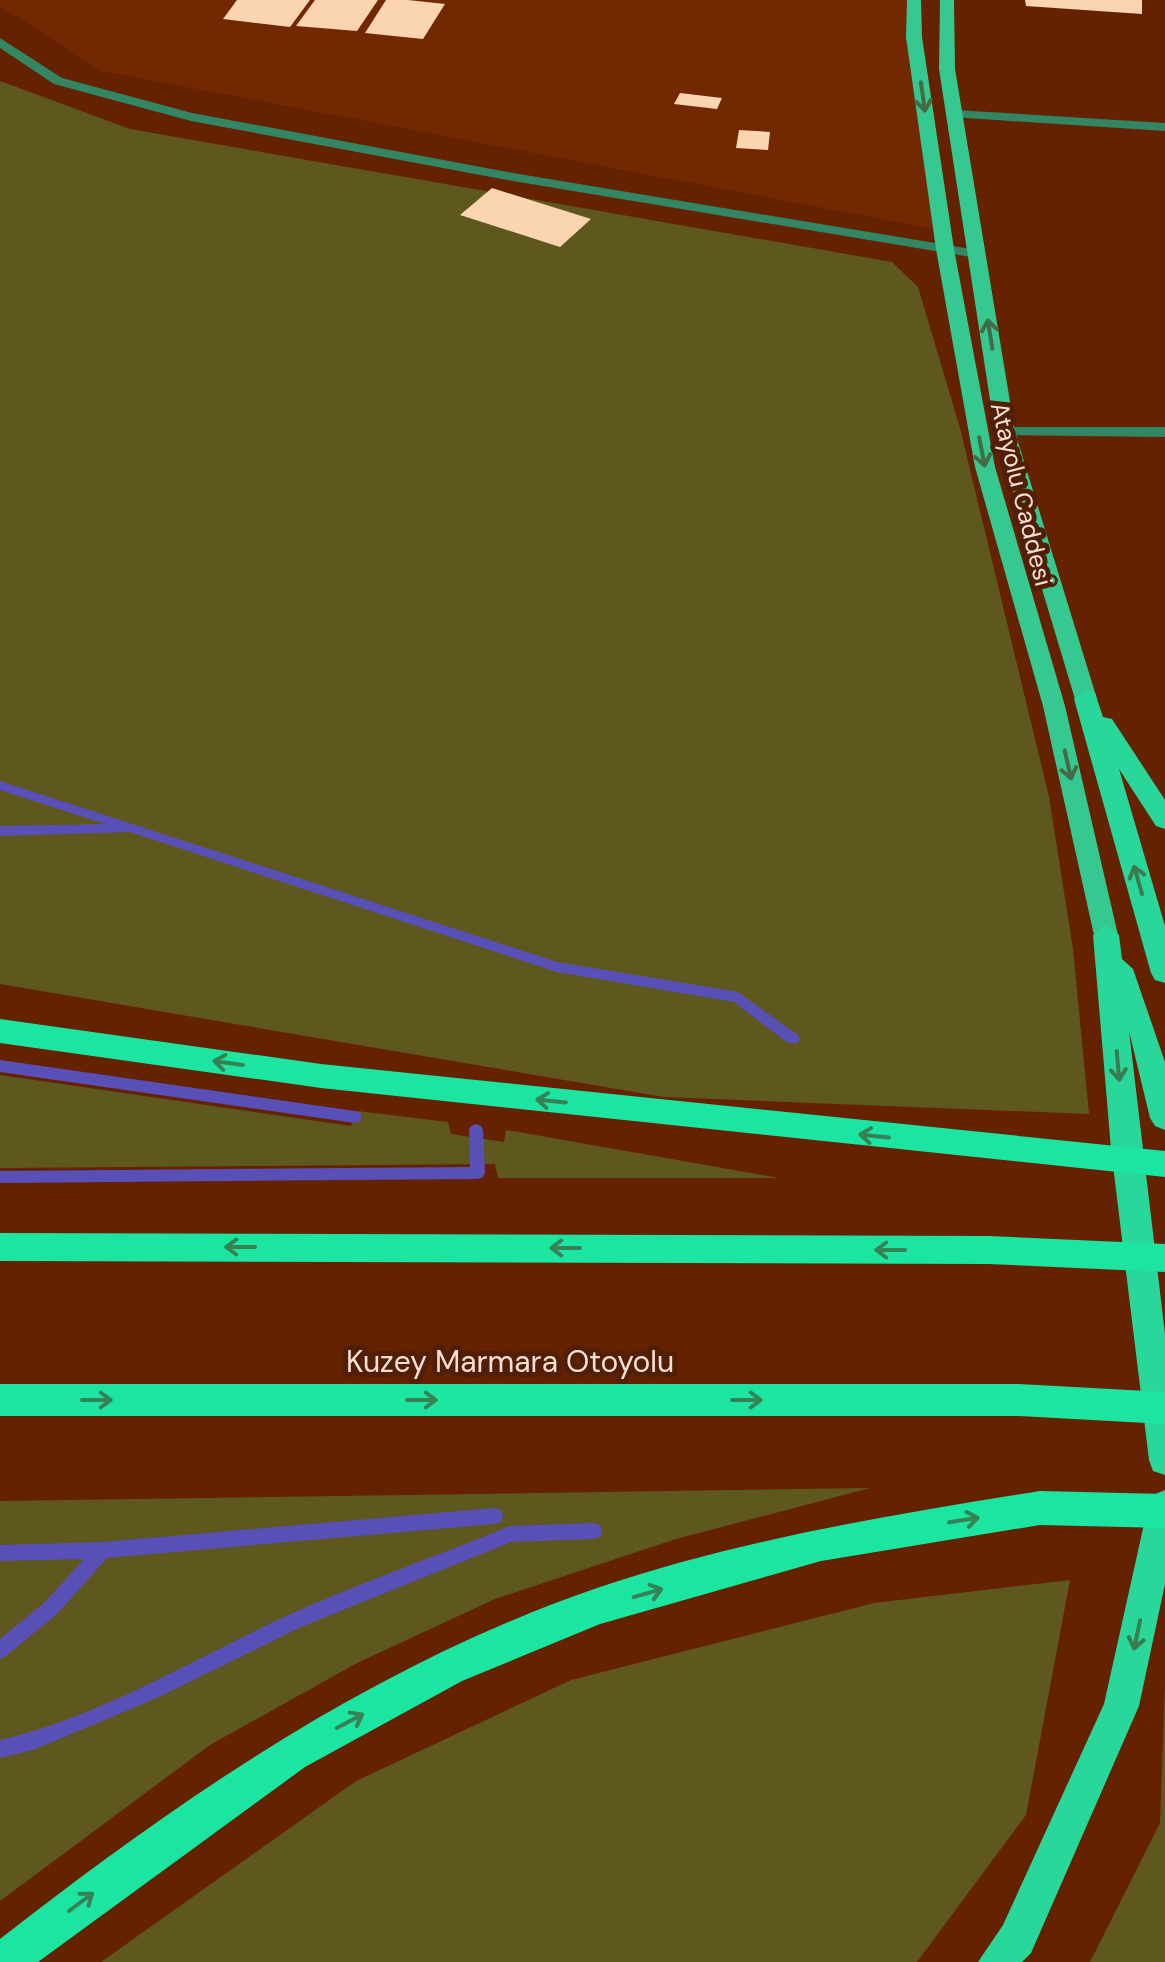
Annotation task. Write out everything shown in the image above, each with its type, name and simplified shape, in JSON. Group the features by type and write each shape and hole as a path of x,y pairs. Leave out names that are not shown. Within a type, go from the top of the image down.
{"highway":[{"path":"1086,699 1165,820"},
{"path":"1086,699 1165,973"},
{"path":"1106,934 1142,1027 1165,1118"},
{"path":"1106,934 1126,1149 1165,1460"},
{"path":"0,1031 321,1076 1165,1164"},
{"path":"0,1247 988,1250 1165,1258"},
{"name":"Kuzey Marmara Otoyolu","path":"0,1400 1020,1400 1165,1408"},
{"path":"4,1962 79,1903 291,1753 448,1668 598,1606 821,1544 1040,1508 1165,1508 1121,1706 1017,1939 998,1962"}],"main road":[{"name":"Atayolu Caddesi","path":"914,0 914,36 945,249 984,468 1054,706 1106,934"},
{"name":"Atayolu Caddesi","path":"947,0 946,69 1005,432 1086,699"}],"street":[{"path":"0,42 58,81 190,117 512,177 977,254"},
{"path":"956,114 1165,127"},
{"path":"1005,432 1165,432"}],"shaded area":[{"path":"0,0 914,0 939,230 102,71 0,6"},
{"path":"0,81 130,129 892,262 918,287 960,428 1049,797 1073,949 1089,1114 664,1097 0,984"},
{"path":"0,1075 351,1126 357,1111 448,1122 451,1134 504,1142 506,1130 779,1178 498,1178 495,1164 0,1168"},
{"path":"870,1488 676,1539 495,1599 357,1663 210,1745 0,1901 0,1501"},
{"path":"1070,1580 1026,1815 917,1962 101,1962 356,1781 571,1680 874,1603"},
{"path":"1165,1683 1165,1962 1090,1962 1160,1823"}],"building":[{"path":"237,0 310,0 290,27 223,19"},
{"path":"315,0 378,0 357,31 296,26"},
{"path":"386,0 445,4 423,39 365,33"},
{"path":"1025,0 1142,0 1142,14 1026,6"},
{"path":"680,93 722,98 717,109 674,104"},
{"path":"739,130 770,132 768,150 736,148"},
{"path":"492,188 591,219 560,247 460,215"}],"waterway":[{"path":"0,785 557,967 738,997 793,1039"},
{"path":"0,831 129,828"},
{"path":"0,1066 355,1117"},
{"path":"0,1177 478,1173 476,1130"},
{"path":"103,1550 495,1516"},
{"path":"0,1749 33,1741 151,1692 295,1621 511,1534 594,1531"},
{"path":"0,1553 103,1550"},
{"path":"0,1650 51,1608 103,1550"}]}
